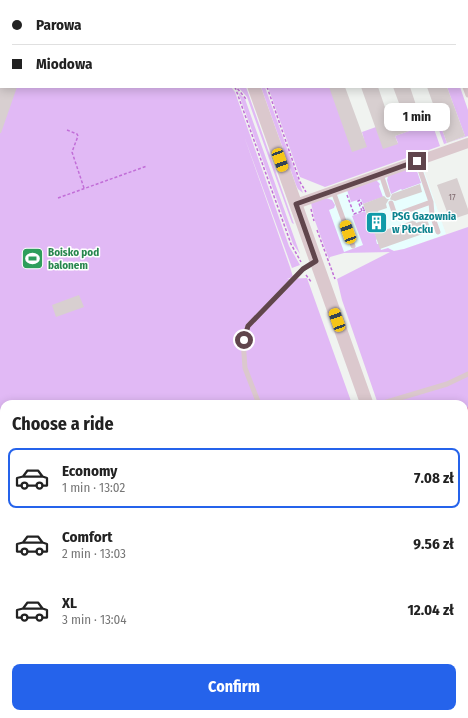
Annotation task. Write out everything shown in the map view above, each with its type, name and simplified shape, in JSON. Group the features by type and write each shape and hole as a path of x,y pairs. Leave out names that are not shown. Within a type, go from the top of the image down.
{"street":[{"path":"254,88 366,400"},
{"path":"296,204 468,143"}],"lane":[{"path":"417,161 431,202 432,215 438,232"},
{"path":"381,174 388,195"},
{"path":"333,191 353,246"},
{"path":"390,203 395,215 431,202"},
{"path":"257,400 245,368 244,340 248,326 303,269 316,261"},
{"path":"393,400 447,384 468,374"}],"path":[{"path":"235,88 291,244 303,269"},
{"path":"236,88 246,98 249,106"},
{"path":"67,130 77,134 78,136 72,152 84,188"},
{"path":"58,198 146,166"},
{"path":"344,187 354,214 364,210"}],"shaded area":[{"path":"0,88 232,88 235,92 289,246 300,265 292,268 244,136 290,267 293,277 287,279 307,278 351,400 0,400"},
{"path":"239,88 246,88 294,224 292,223 247,97"},
{"path":"261,88 265,88 303,193 296,185"},
{"path":"268,88 331,88 366,147 362,132 376,127 398,143 395,136 423,126 418,112 427,109 440,146 325,187 300,177"},
{"path":"447,88 460,88 468,110 468,136 447,143 465,136"},
{"path":"238,92 245,99 300,254 293,244"},
{"path":"434,107 447,143 444,144 431,108"},
{"path":"422,165 446,234 404,249 340,253 321,201"},
{"path":"412,167 416,168 421,183 402,190 401,189 391,194 387,180 388,176"},
{"path":"376,180 380,184 379,186 383,197 363,204 361,199 351,202 347,190"},
{"path":"326,198 332,200 335,205 334,208 329,210 344,252 363,245 352,216 365,211 367,215 368,214 377,239 377,244 379,244 381,250 388,248 394,251 404,249 468,227 468,400 377,400 342,300 337,279 390,252 344,253 330,257 329,259 315,221 311,203"}],"building":[{"path":"0,88 17,88 1,133"},
{"path":"329,88 345,88 367,147 352,152"},
{"path":"361,88 378,88 389,119 403,114 393,88 410,88 423,126 395,136 398,144 383,149"},
{"path":"427,88 447,88 465,136 447,143"},
{"path":"457,178 468,209 468,214 450,220 437,185"},
{"path":"420,184 422,192 395,201 389,199 392,194"},
{"path":"384,196 389,199 386,204 387,208 378,211 385,230 415,220 416,223 427,219 431,231 380,249 363,204"},
{"path":"79,295 84,307 56,317 52,305"}],"place":[{"name":"PSG Gazownia w Płocku","path":"377,222"},
{"name":"Boisko pod balonem","path":"33,258"}],"route":[{"path":"244,340 248,326 303,269 316,261 296,204 417,161"}]}
